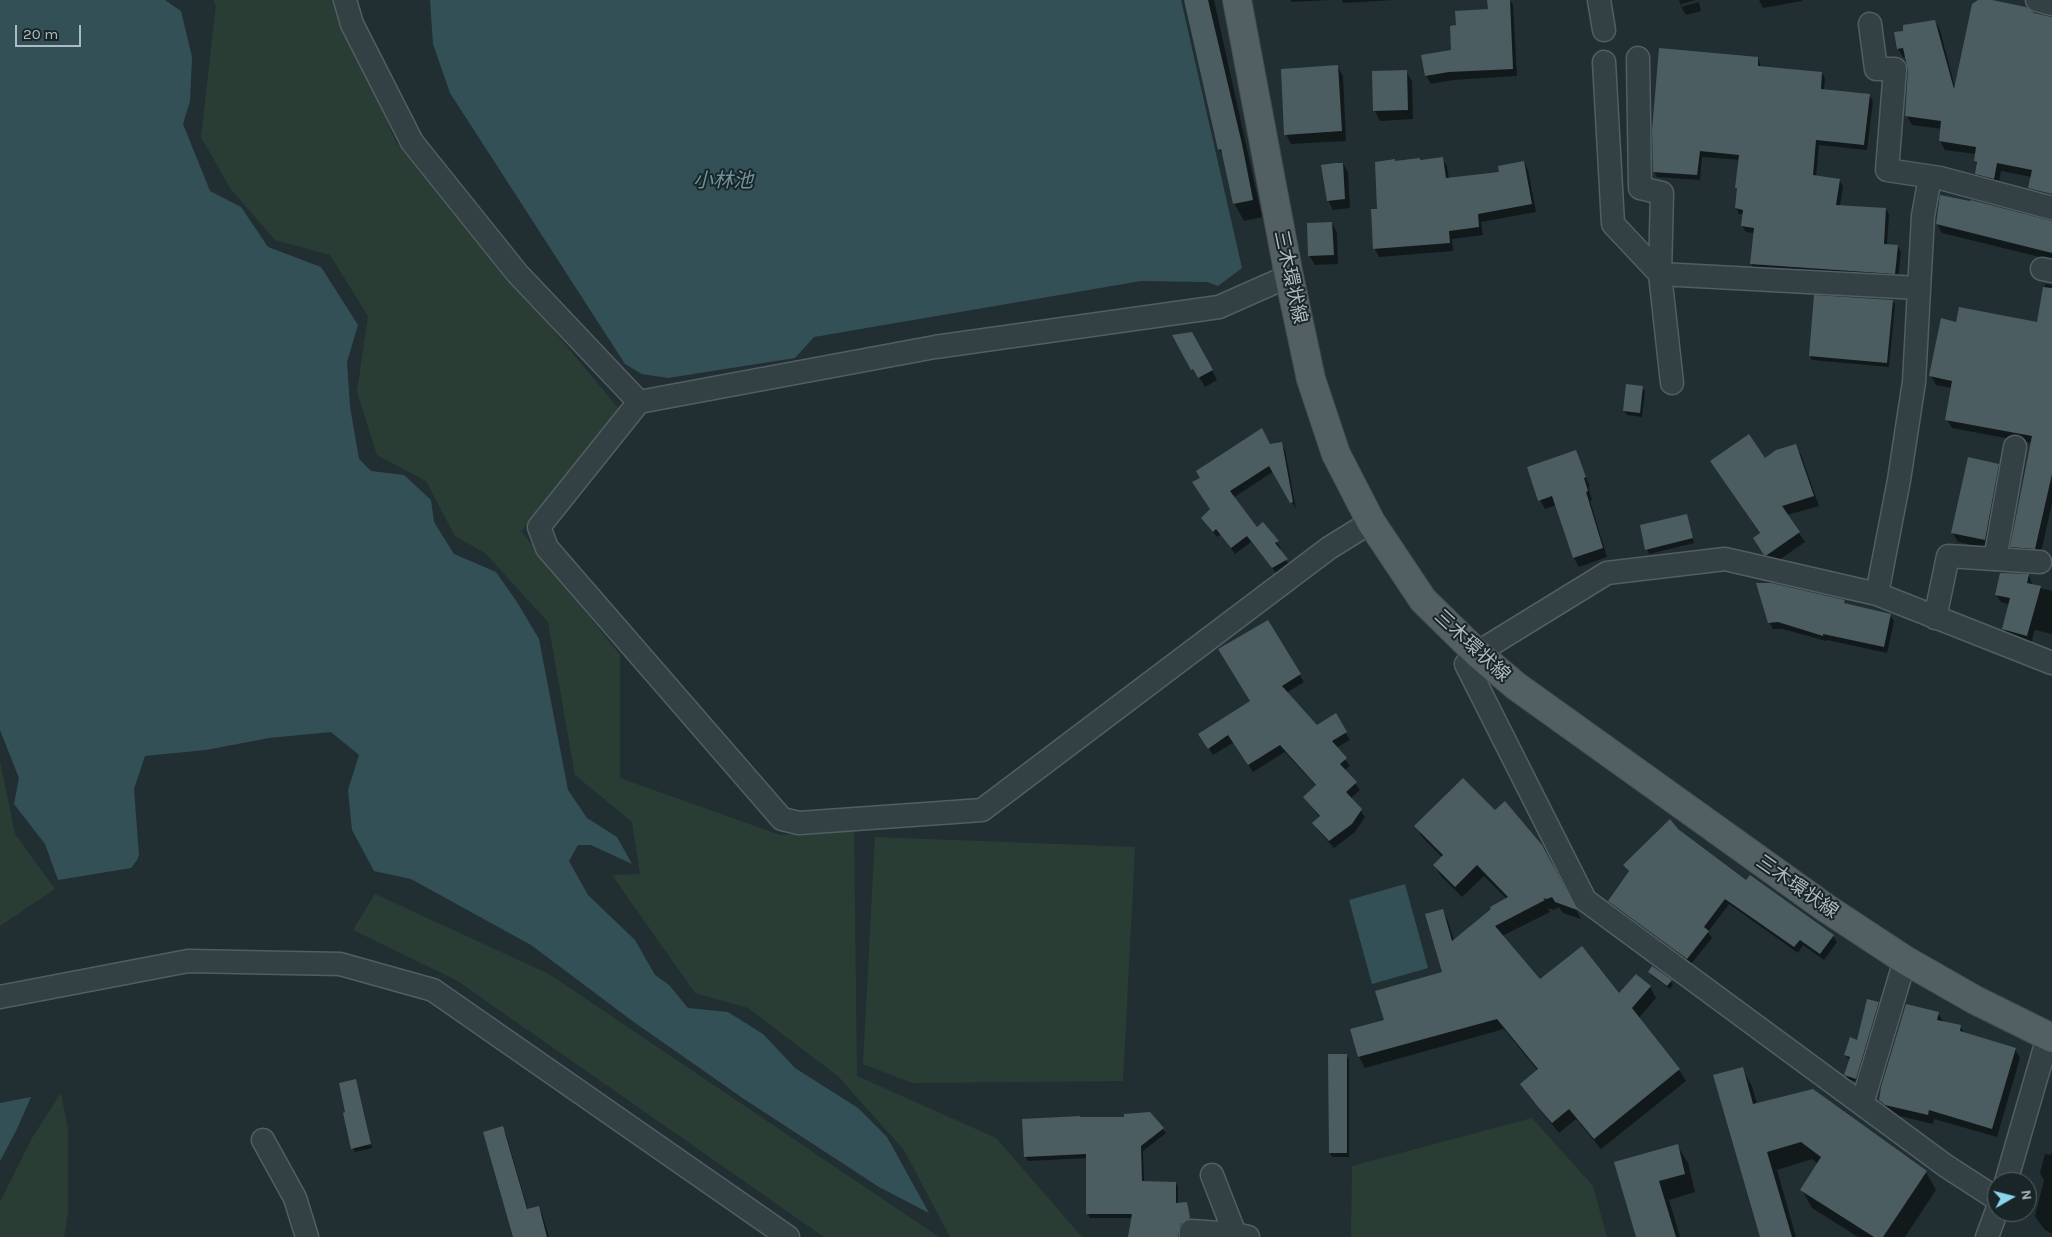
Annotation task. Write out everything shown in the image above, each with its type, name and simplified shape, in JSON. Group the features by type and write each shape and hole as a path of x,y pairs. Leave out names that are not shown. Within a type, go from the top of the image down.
{"main road":[{"name":"三木環状線","path":"1237,0 1289,276 1311,379 1336,454 1371,522 1423,600 1477,653 1516,686 1826,908 1905,960 1975,1000 2050,1038"}],"street":[{"path":"344,0 352,24 412,142 517,273 639,402"},
{"path":"1600,0 1604,30"},
{"path":"2037,0 2052,4"},
{"path":"1870,24 1876,69 1895,69 1887,170 1935,178 2052,208"},
{"path":"1638,58 1640,188 1662,193 1660,274 1672,383"},
{"path":"1604,62 1613,224 1660,274 1919,288"},
{"path":"1877,594 1899,480 1914,382 1923,216 1935,178"},
{"path":"1289,276 1219,307 935,347 639,402 539,527 547,548 782,820 799,823 982,810 1329,548 1371,522"},
{"path":"1995,559 2015,447"},
{"path":"1935,618 1948,556 2040,562"},
{"path":"1987,1193 1946,1166 1586,900 1466,664 1477,653 1607,573 1725,559 1877,594 2052,664"},
{"path":"1862,1104 1905,960"},
{"path":"0,997 188,961 340,964 433,990 788,1237"},
{"path":"2009,1172 2050,1038"},
{"path":"263,1140 295,1198 307,1237"},
{"path":"1212,1175 1242,1235"},
{"path":"1987,1237 1993,1222"},
{"path":"1191,1237 1191,1231 1242,1235"}],"green space":[{"path":"213,0 334,0 396,142 619,409 521,531 620,655 620,778 780,835 854,831 857,1076 996,1138 1082,1237 950,1237 904,1150 838,1076 748,1008 695,993 612,875 640,874 632,822 575,775 548,622 485,553 455,536 426,481 377,455 357,392 368,316 330,255 275,240 230,188 201,137 216,6"},
{"path":"0,761 15,834 55,889 0,926"},
{"path":"875,837 1135,847 1123,1081 912,1083 863,1064"},
{"path":"375,894 549,974 939,1237 824,1237 456,980 353,930"},
{"path":"61,1093 68,1129 68,1213 64,1237 0,1237 0,1202 32,1138"},
{"path":"1532,1118 1593,1186 1607,1237 1351,1237 1352,1166"}],"water":[{"path":"0,0 165,0 181,11 192,57 190,101 183,124 210,191 241,207 268,247 321,267 358,325 347,362 350,407 359,459 371,471 404,475 431,500 434,522 454,554 496,572 539,639 568,790 587,818 617,837 632,864 591,845 578,845 569,861 588,895 635,940 655,975 669,985 688,1008 728,1012 763,1034 795,1068 858,1108 887,1137 929,1213 879,1187 744,1099 631,1020 531,945 411,879 374,871 352,830 348,790 359,755 331,732 269,738 206,750 145,756 134,789 139,855 137,860 131,868 58,880 45,844 14,804 19,778 0,730"},
{"name":"小林池","path":"430,0 1181,0 1242,268 1218,286 1207,282 1141,281 814,337 795,358 668,378 642,374 625,364 450,93 433,44"},
{"path":"1405,884 1428,968 1372,984 1349,900"},
{"path":"31,1097 17,1129 0,1161 0,1103"}],"building":[{"path":"1184,0 1208,0 1242,144 1253,200 1233,204 1221,149 1218,150"},
{"path":"1487,0 1510,0 1513,69 1449,72 1425,76 1421,55 1451,50 1450,26 1456,25 1455,11 1488,9"},
{"path":"1978,0 1992,0 2026,7 2034,13 2052,17 2052,194 2028,188 2032,170 1997,163 1994,179 1975,174 1977,162 1974,161 1976,147 1939,141 1941,121 1905,116 1908,70 1903,48 1897,49 1894,32 1903,31 1903,25 1935,20 1954,89 1972,4"},
{"path":"1659,48 1758,57 1758,66 1822,72 1821,89 1870,94 1864,145 1816,140 1813,175 1840,179 1836,205 1886,208 1884,244 1898,245 1895,274 1750,264 1754,228 1741,226 1743,210 1735,208 1737,188 1735,188 1739,155 1700,151 1697,175 1653,172 1652,130"},
{"path":"1338,65 1342,131 1284,135 1281,69"},
{"path":"1407,70 1408,110 1373,111 1372,71"},
{"path":"1443,157 1446,178 1499,172 1498,166 1524,161 1532,204 1478,214 1479,227 1449,231 1450,243 1373,249 1371,209 1377,209 1375,162 1395,159 1395,161 1420,158 1420,160"},
{"path":"1343,163 1345,199 1327,201 1321,165"},
{"path":"1940,195 1971,200 2052,221 2052,253 1936,224"},
{"path":"1332,222 1334,255 1308,256 1307,223"},
{"path":"2043,287 2052,288 2052,474 2035,549 2010,547 2032,436 1945,420 1952,381 1929,376 1941,318 1956,322 1959,307 2037,322"},
{"path":"1814,295 1893,300 1887,363 1809,356"},
{"path":"1192,332 1213,370 1198,378 1193,369 1191,370 1172,335"},
{"path":"1626,384 1643,386 1640,413 1623,411"},
{"path":"1262,428 1270,444 1282,442 1293,502 1290,503 1269,466 1230,491 1257,527 1263,522 1279,541 1275,543 1288,559 1272,568 1247,536 1231,548 1216,529 1213,532 1201,518 1210,509 1192,482 1200,478 1196,471"},
{"path":"1749,434 1765,458 1776,450 1796,444 1814,496 1782,506 1800,532 1767,555 1764,555 1753,538 1760,533 1710,461"},
{"path":"1576,450 1586,477 1584,478 1588,491 1586,492 1603,548 1573,558 1552,496 1538,501 1527,467"},
{"path":"1968,457 1999,464 1985,540 1951,533"},
{"path":"1687,514 1693,538 1645,550 1640,525"},
{"path":"2000,573 2029,574 2027,583 2041,586 2027,636 2002,629 2010,598 1995,595"},
{"path":"1756,583 1771,583 1845,600 1844,603 1891,614 1884,647 1823,634 1823,636 1778,622 1768,623"},
{"path":"1268,620 1301,674 1282,686 1317,725 1336,713 1347,732 1332,741 1347,758 1340,764 1357,782 1346,792 1362,809 1352,824 1329,841 1312,823 1320,816 1303,797 1316,785 1280,745 1248,765 1228,735 1208,749 1198,734 1250,701 1218,649"},
{"path":"1463,778 1495,810 1505,801 1542,845 1577,910 1555,902 1552,897 1543,898 1545,900 1495,926 1540,979 1582,946 1619,993 1636,974 1651,986 1632,1008 1680,1069 1594,1139 1569,1109 1552,1123 1538,1107 1520,1084 1538,1069 1497,1019 1358,1057 1350,1029 1384,1020 1375,991 1442,972 1425,914 1443,909 1452,941 1491,909 1490,907 1508,897 1477,865 1455,887 1433,865 1443,855 1414,826"},
{"path":"1670,819 1678,829 1746,880 1750,875 1834,935 1820,954 1800,940 1794,947 1725,899 1704,927 1709,931 1687,959 1608,901 1629,871 1623,865"},
{"path":"1652,966 1672,980 1667,986 1648,972"},
{"path":"1867,999 1879,1002 1856,1079 1844,1075 1850,1057 1844,1055 1850,1037 1857,1040"},
{"path":"1906,1004 1939,1012 1937,1020 1961,1025 1960,1031 2016,1048 1992,1129 1929,1110 1928,1115 1885,1105 1879,1100 1881,1087"},
{"path":"1328,1054 1347,1054 1347,1153 1329,1153"},
{"path":"1743,1067 1753,1104 1813,1089 1927,1171 1883,1237 1874,1237 1800,1190 1821,1157 1801,1142 1767,1152 1792,1237 1760,1237 1713,1075"},
{"path":"356,1079 371,1144 351,1149 339,1083"},
{"path":"1150,1112 1164,1128 1141,1146 1142,1181 1176,1182 1176,1203 1187,1202 1190,1218 1180,1224 1178,1237 1128,1237 1132,1214 1086,1214 1086,1154 1024,1157 1022,1119 1080,1116 1124,1117 1124,1114"},
{"path":"503,1126 527,1209 539,1206 547,1237 513,1237 483,1132"},
{"path":"1678,1144 1685,1174 1659,1181 1676,1237 1636,1237 1614,1162"}]}
